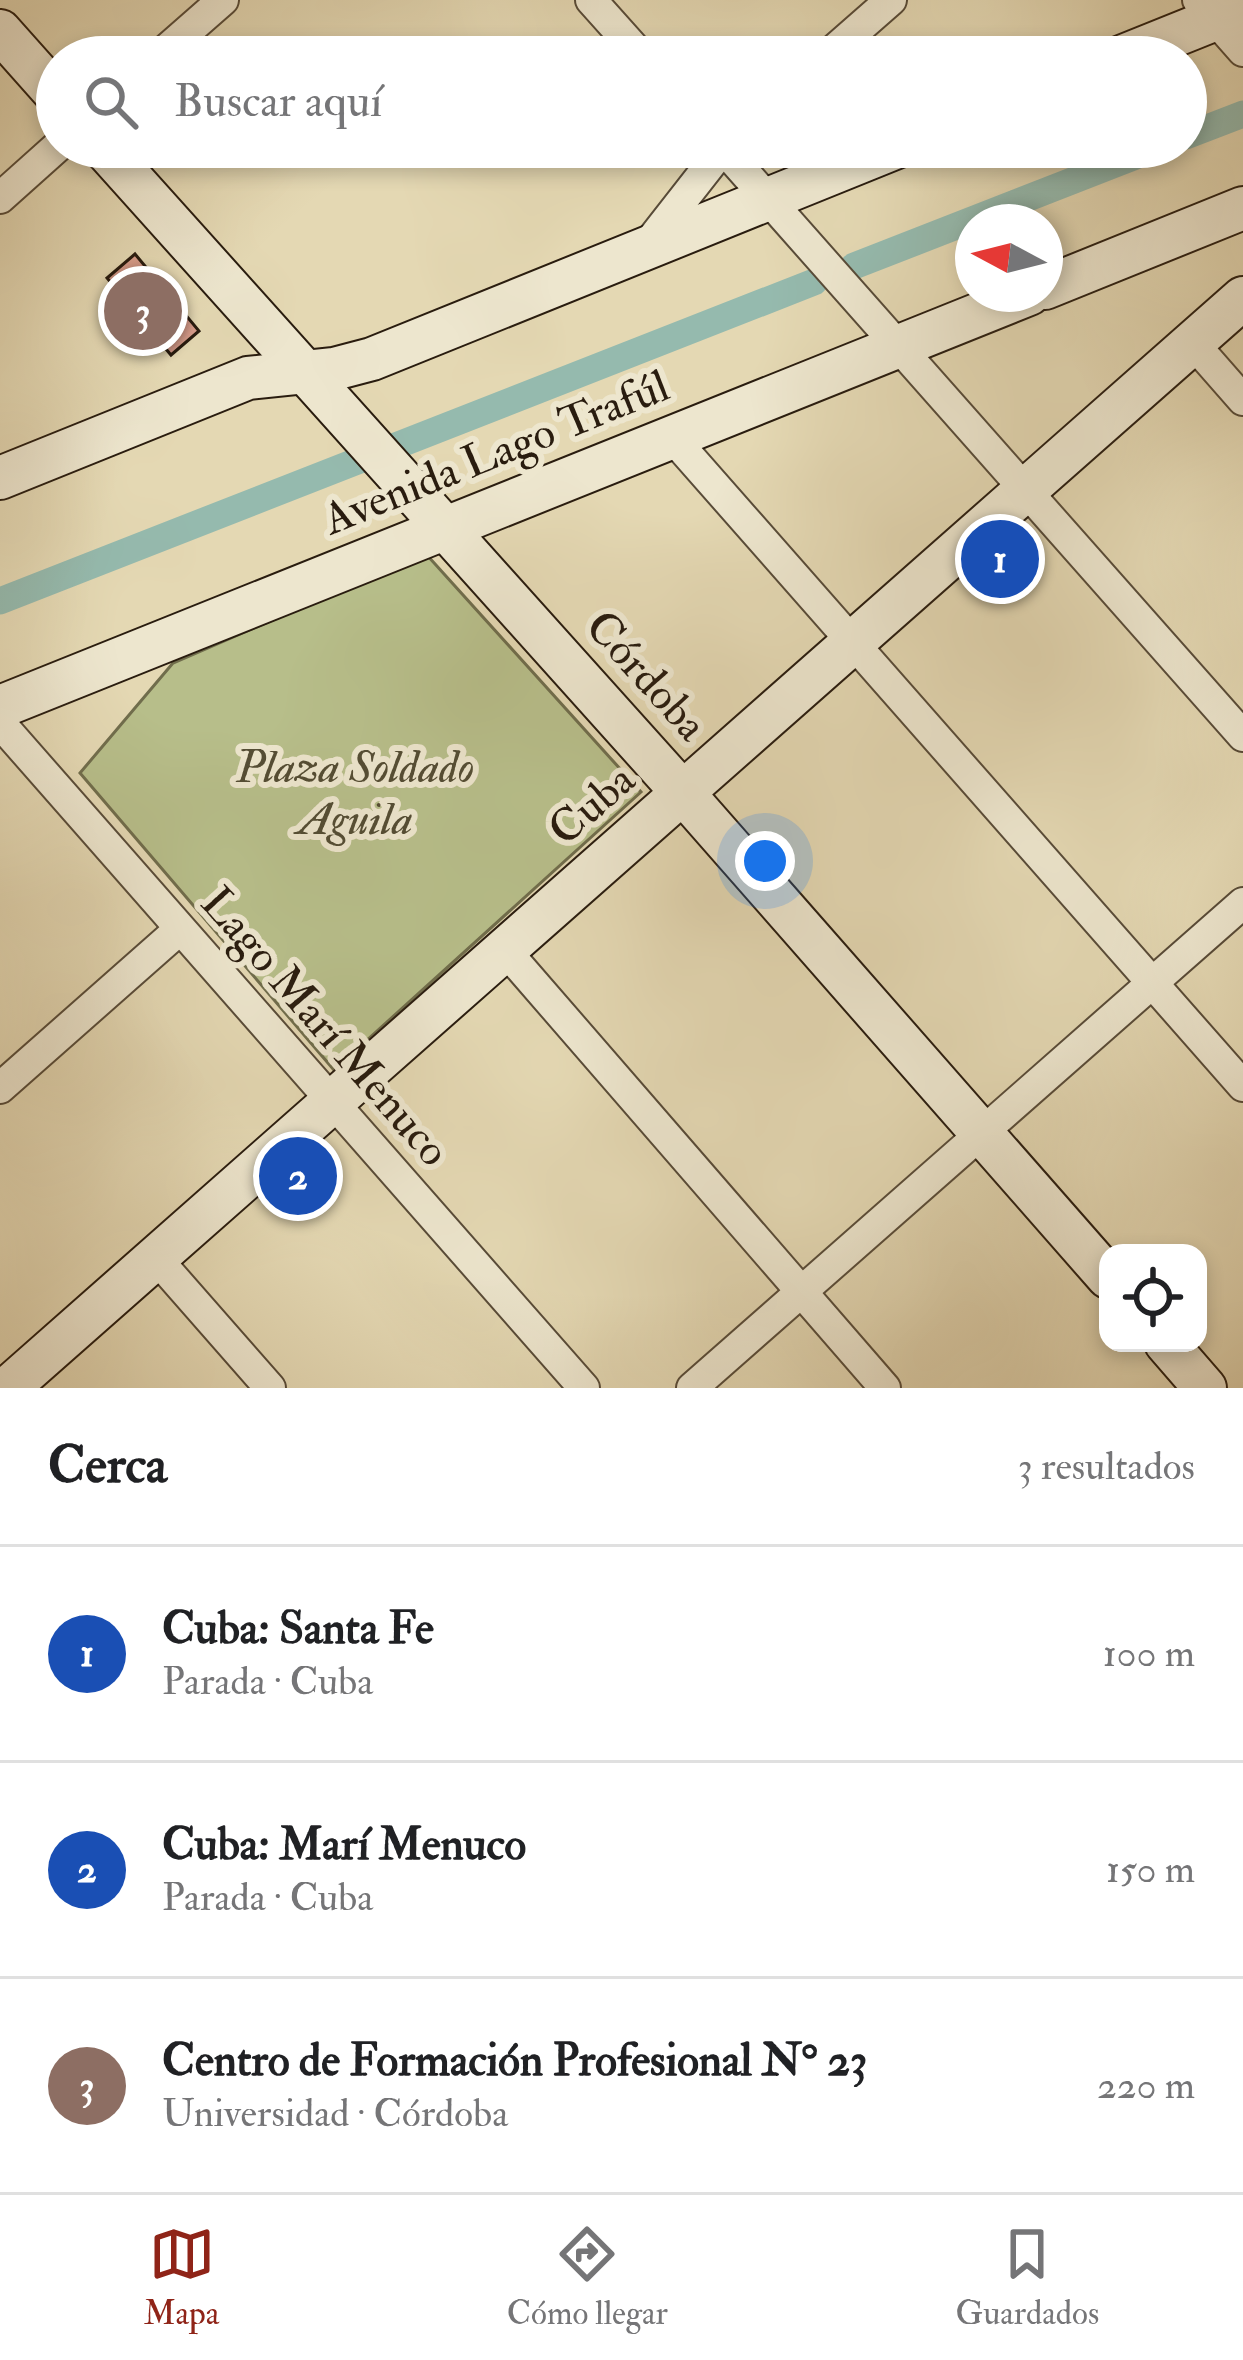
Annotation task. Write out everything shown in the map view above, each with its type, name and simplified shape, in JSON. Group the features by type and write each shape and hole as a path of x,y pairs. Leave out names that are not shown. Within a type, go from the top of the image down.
{"main road":[{"path":"1164,36 1219,9"},
{"path":"0,32 36,72"},
{"name":"Córdoba","path":"122,168 683,793 1099,1267"},
{"path":"0,478 240,381 359,364 845,168"},
{"path":"1063,281 1243,208"},
{"name":"Cuba","path":"8,1388 1243,298"},
{"path":"240,381 255,368 261,351 260,332 250,310"},
{"name":"Avenida Lago Trafúl","path":"0,707 984,312"},
{"path":"1174,1352 1205,1388"}],"street":[{"path":"182,36 223,0"},
{"path":"591,0 623,36"},
{"path":"850,36 891,0"},
{"path":"1219,9 1243,51"},
{"path":"0,198 36,166"},
{"path":"646,248 708,168"},
{"path":"741,168 1243,736"},
{"path":"1193,343 1243,400"},
{"path":"672,437 1243,1085"},
{"name":"Lago Marí Menuco","path":"0,723 584,1388"},
{"path":"692,1388 1243,903"},
{"path":"0,1088 180,929"},
{"path":"505,950 885,1388"},
{"path":"156,1258 270,1388"}],"green space":[{"name":"Plaza Soldado Aguila","path":"426,554 641,792 334,1070 80,773 173,663"}],"building":[{"path":"135,254 199,331 171,355 107,278"}],"waterway":[{"path":"1207,128 1243,114"},
{"path":"854,266 1105,168"},
{"path":"0,601 814,282"}],"place":[{"name":"Centro de Formación Profesional N° 23","path":"143,311"},
{"name":"Cuba: Santa Fe","path":"1000,559"},
{"name":"Cuba: Marí Menuco","path":"298,1176"}]}
